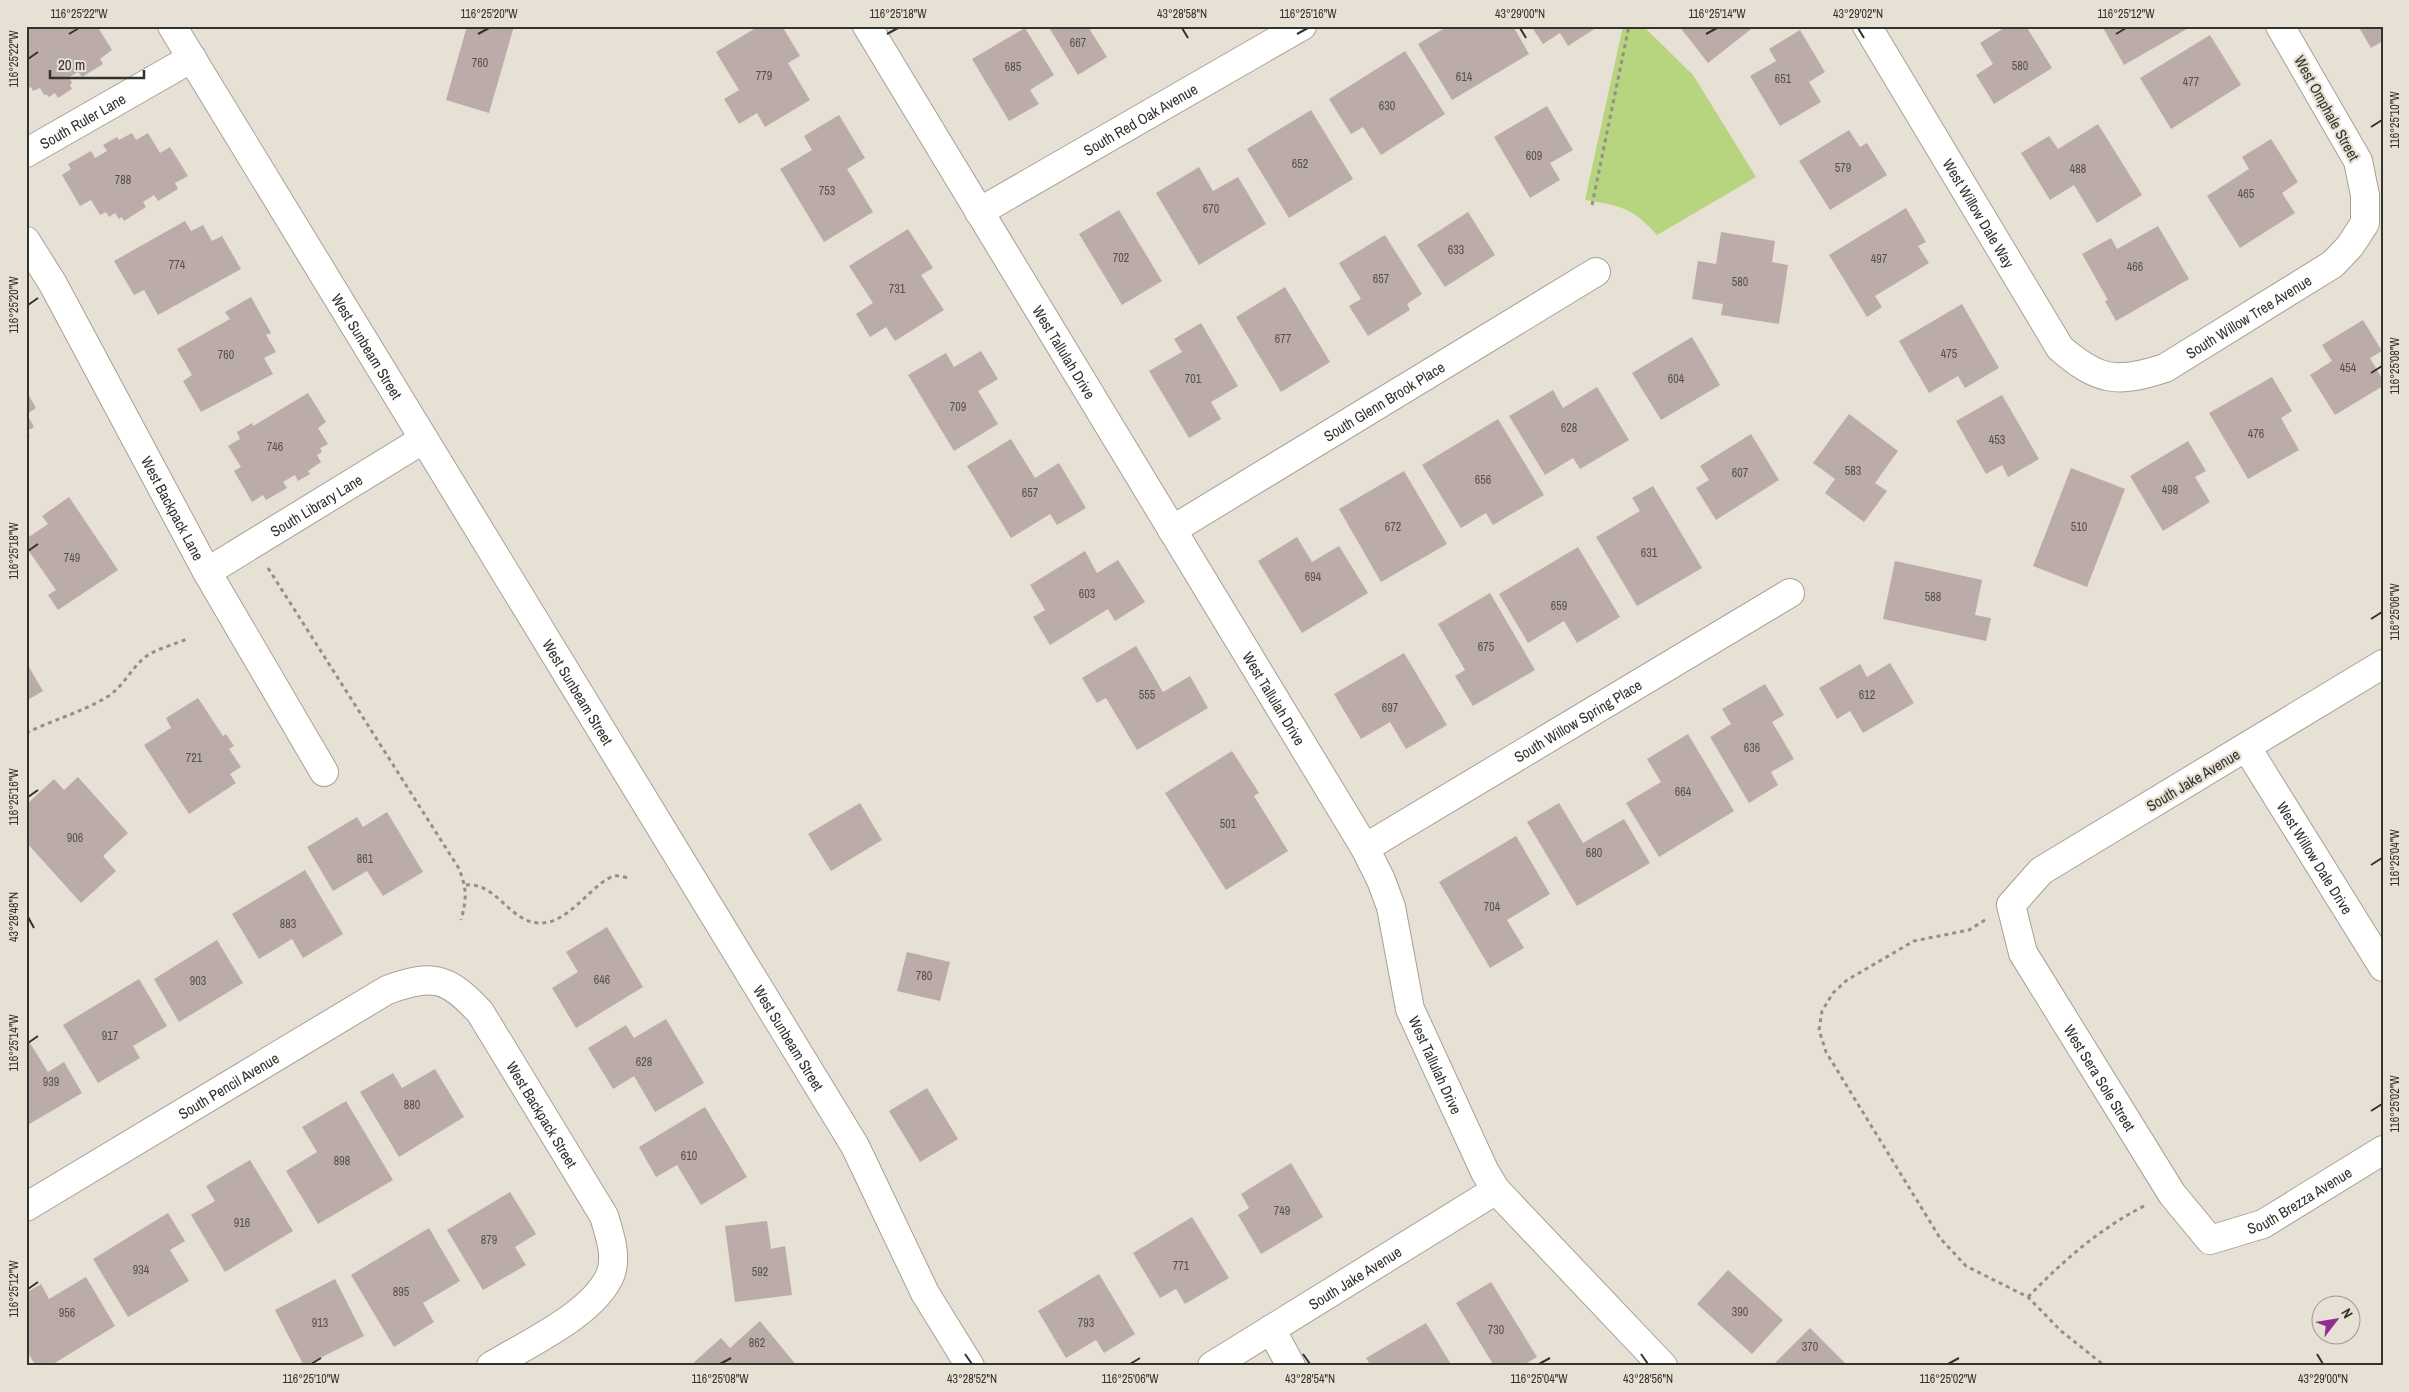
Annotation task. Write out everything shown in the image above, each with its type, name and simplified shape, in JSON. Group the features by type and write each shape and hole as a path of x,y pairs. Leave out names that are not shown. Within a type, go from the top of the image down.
{"street":[{"name":"West Sunbeam Street","path":"172,26 855,1146 925,1293 970,1366"},
{"name":"West Tallulah Drive","path":"867,26 1365,848 1381,880 1391,907 1410,1010 1485,1172 1496,1190 1663,1366"},
{"name":"South Red Oak Avenue","path":"979,212 1302,26"},
{"name":"West Willow Dale Way","path":"1867,26 2060,348 2083,368 2111,378"},
{"name":"West Omphale Street","path":"2280,26 2358,161 2365,195 2365,223"},
{"name":"South Ruler Lane","path":"26,153 192,58"},
{"name":"South Willow Tree Avenue","path":"2111,378 2139,377 2165,368 2333,264 2350,246 2365,223"},
{"name":"West Backpack Lane","path":"26,241 53,284 206,572 324,772"},
{"name":"South Glenn Brook Place","path":"1172,530 1596,272"},
{"name":"South Library Lane","path":"206,572 424,439"},
{"name":"South Willow Spring Place","path":"1365,848 1790,593"},
{"name":"South Jake Avenue","path":"2011,905 2041,871 2383,664"},
{"name":"West Willow Dale Drive","path":"2247,748 2383,967"},
{"name":"West Sera Sole Street","path":"2011,905 2023,953 2172,1194 2210,1240"},
{"name":"South Pencil Avenue","path":"26,1207 387,990 410,981 436,979"},
{"name":"West Backpack Street","path":"436,979 461,992 480,1012 604,1216 612,1246 611,1271 600,1292 585,1308 491,1366"},
{"name":"South Brezza Avenue","path":"2210,1240 2263,1224 2383,1150"},
{"name":"South Jake Avenue","path":"1212,1366 1496,1190"},
{"path":"1271,1329 1290,1366"}],"path":[{"path":"1592,205 1629,26"},
{"path":"268,567 458,867 466,885 467,898 461,920"},
{"path":"26,733 58,718 84,709 108,696 120,687 143,659 153,652 189,638"},
{"path":"466,885 475,884 490,891 519,917 534,923 551,922 570,911 603,881 616,876 630,878"},
{"path":"2011,905 1969,930 1914,941 1871,964 1833,993 1822,1011 1818,1030 1826,1052 1940,1238 1966,1266 2028,1297 2061,1331 2105,1366"},
{"path":"2028,1297 2051,1273 2094,1235 2143,1206 2172,1194"}],"green space":[{"path":"1623,26 1643,26 1693,75 1756,177 1657,235 1633,213 1625,209 1585,200"}],"building":[{"path":"31,26 97,26 112,50 100,59 103,64 82,77 78,72 69,77 72,89 58,98 55,93 49,97 46,94 44,95 40,88 33,91 31,87 26,90 26,29"},
{"path":"467,26 514,26 489,113 446,100"},
{"path":"759,26 782,26 800,56 788,63 810,100 765,127 757,113 739,124 724,99 739,90 716,52"},
{"path":"1048,26 1096,26 1090,30 1107,57 1078,75"},
{"path":"1448,26 1513,26 1529,54 1452,100 1418,44"},
{"path":"1531,26 1599,26 1568,46 1560,33 1543,44"},
{"path":"1679,26 1755,26 1708,63"},
{"path":"2007,26 2026,26 2052,68 1994,104 1976,75 1993,64 1980,43"},
{"path":"2102,26 2192,26 2124,65"},
{"path":"2358,26 2383,26 2383,41 2371,48"},
{"path":"1025,28 1054,75 1030,90 1039,104 1009,121 972,59"},
{"path":"1800,30 1825,72 1809,82 1821,102 1780,126 1750,76 1776,61 1769,49"},
{"path":"2210,35 2241,85 2171,129 2140,78"},
{"path":"1405,51 1445,114 1381,155 1363,127 1351,134 1329,99"},
{"path":"1547,106 1573,150 1550,163 1560,180 1530,198 1494,137"},
{"path":"1311,110 1353,179 1289,218 1247,149"},
{"path":"839,115 865,158 847,169 873,212 824,242 780,169 812,150 804,136"},
{"path":"2098,124 2142,195 2097,223 2074,185 2050,200 2021,153 2049,136 2058,149"},
{"path":"1849,130 1860,147 1867,143 1887,175 1830,210 1799,161"},
{"path":"132,133 136,140 148,133 160,153 170,147 188,176 175,183 178,189 158,201 154,195 143,202 146,207 124,221 122,217 119,219 115,213 109,217 106,212 100,215 91,200 80,206 62,175 71,169 68,164 91,151 95,158 107,151 103,145 117,137 119,140"},
{"path":"2271,139 2298,182 2282,193 2295,213 2240,248 2207,196 2249,169 2242,157"},
{"path":"1199,167 1213,191 1238,177 1266,224 1199,265 1156,193"},
{"path":"1906,208 1926,242 1918,246 1929,263 1875,296 1882,307 1867,317 1829,255"},
{"path":"1119,210 1162,281 1122,305 1079,234"},
{"path":"1468,212 1495,255 1445,287 1417,245"},
{"path":"185,221 191,231 203,225 212,241 222,236 241,269 158,315 144,290 134,295 114,261"},
{"path":"2158,226 2189,279 2116,321 2105,301 2108,300 2082,254 2111,238 2117,249"},
{"path":"908,229 933,268 921,275 944,310 895,341 886,327 870,337 856,314 873,303 849,266"},
{"path":"1721,232 1775,241 1772,262 1788,265 1779,324 1721,315 1723,304 1692,299 1698,261 1716,264"},
{"path":"1385,235 1422,294 1407,304 1410,310 1368,336 1349,306 1361,299 1339,263"},
{"path":"1285,287 1330,362 1281,392 1236,317"},
{"path":"251,297 271,333 266,335 276,352 264,358 273,374 201,412 183,381 192,375 177,349 230,319 225,312"},
{"path":"1962,304 1999,368 1965,388 1958,376 1929,393 1899,341"},
{"path":"2363,320 2382,351 2370,358 2383,380 2383,386 2335,415 2310,375 2332,361 2322,345"},
{"path":"1201,323 1238,386 1211,402 1221,419 1189,438 1149,371 1182,352 1174,339"},
{"path":"1692,337 1720,385 1661,420 1632,373"},
{"path":"981,351 998,379 978,391 998,424 954,451 908,375 946,353 954,367"},
{"path":"2272,377 2292,411 2281,418 2299,450 2248,479 2209,413"},
{"path":"1597,387 1629,440 1580,469 1573,458 1545,475 1509,416 1553,390 1563,408"},
{"path":"308,393 326,422 318,428 328,444 320,448 322,452 317,455 321,462 308,471 310,474 298,481 295,475 283,482 287,488 266,500 263,495 252,502 234,471 241,467 228,446 240,439 237,432 252,423 253,426"},
{"path":"28,394 36,408 27,414 34,427 27,431 30,436 26,438 26,395"},
{"path":"2002,395 2039,459 2008,477 2002,465 1986,474 1956,421"},
{"path":"1849,414 1898,451 1875,483 1887,491 1864,522 1825,493 1835,479 1813,463"},
{"path":"1498,419 1544,495 1493,525 1486,513 1461,528 1422,465"},
{"path":"1751,434 1779,480 1716,520 1696,488 1709,480 1700,466"},
{"path":"1011,439 1035,478 1059,463 1086,508 1057,525 1050,514 1011,538 967,466"},
{"path":"2188,441 2206,471 2195,477 2210,502 2163,531 2130,476"},
{"path":"2071,468 2125,489 2087,587 2033,566"},
{"path":"1404,471 1447,544 1381,582 1339,509"},
{"path":"1653,486 1702,568 1637,606 1596,537 1640,511 1632,498"},
{"path":"69,497 118,570 58,610 48,595 56,590 26,547 26,539 48,524 42,516"},
{"path":"1297,537 1312,562 1339,546 1368,593 1302,633 1258,561"},
{"path":"1578,547 1620,617 1577,643 1564,621 1528,643 1499,594"},
{"path":"1085,551 1097,573 1118,560 1145,602 1115,621 1108,609 1050,645 1033,617 1045,610 1030,585"},
{"path":"1895,561 1982,580 1975,615 1991,618 1986,641 1883,619"},
{"path":"1490,593 1535,670 1473,706 1455,676 1465,670 1438,624"},
{"path":"1136,646 1163,692 1190,676 1208,708 1137,750 1106,698 1097,703 1082,678"},
{"path":"1404,653 1447,725 1406,749 1390,722 1361,739 1334,694"},
{"path":"26,662 43,691 26,701"},
{"path":"1890,663 1914,703 1863,733 1850,711 1837,719 1819,688 1860,664 1867,677"},
{"path":"1765,684 1784,715 1772,722 1794,759 1771,772 1778,785 1749,803 1710,737 1731,724 1722,709"},
{"path":"198,698 223,736 226,734 234,746 229,749 241,767 230,774 236,783 189,814 144,745 171,728 166,718"},
{"path":"1688,734 1734,811 1659,857 1626,803 1661,782 1647,759"},
{"path":"1232,751 1259,793 1254,796 1288,851 1226,890 1165,793"},
{"path":"78,777 128,833 103,856 116,871 81,903 26,842 26,805 54,779 64,790"},
{"path":"860,803 882,840 831,871 808,834"},
{"path":"1559,803 1583,843 1624,819 1650,863 1577,906 1527,822"},
{"path":"387,812 423,872 383,896 367,871 333,891 307,847 357,817 363,827"},
{"path":"1516,836 1550,894 1507,920 1524,948 1490,968 1439,882"},
{"path":"305,870 343,934 303,958 292,939 259,959 232,914"},
{"path":"607,927 643,987 576,1028 552,988 578,972 566,952"},
{"path":"217,940 243,983 179,1022 154,979"},
{"path":"907,952 950,962 940,1001 897,991"},
{"path":"139,979 167,1026 133,1046 140,1058 98,1083 63,1025"},
{"path":"666,1019 704,1083 655,1112 634,1076 613,1089 588,1048 626,1025 634,1038"},
{"path":"30,1043 48,1072 64,1062 82,1093 26,1126 26,1045"},
{"path":"435,1069 464,1117 399,1157 360,1092 393,1073 402,1088"},
{"path":"927,1088 958,1139 920,1162 889,1111"},
{"path":"346,1101 393,1180 318,1224 286,1171 317,1152 302,1127"},
{"path":"705,1107 747,1177 701,1205 677,1165 656,1177 639,1147"},
{"path":"250,1160 293,1231 225,1272 191,1215 215,1201 206,1186"},
{"path":"1291,1163 1323,1217 1261,1254 1238,1215 1249,1208 1241,1194"},
{"path":"510,1192 536,1234 515,1247 526,1265 483,1290 447,1230"},
{"path":"168,1213 185,1241 170,1250 189,1281 128,1317 93,1259"},
{"path":"1192,1217 1229,1278 1185,1304 1176,1289 1160,1298 1133,1253"},
{"path":"767,1221 771,1249 785,1246 792,1295 735,1302 725,1226"},
{"path":"429,1228 460,1281 423,1303 434,1322 394,1347 351,1275"},
{"path":"1728,1270 1783,1320 1752,1354 1697,1304"},
{"path":"1099,1274 1135,1334 1104,1353 1096,1340 1066,1358 1038,1311"},
{"path":"86,1277 115,1326 50,1366 36,1366 26,1350 26,1293 41,1284 49,1299"},
{"path":"335,1279 364,1336 304,1366 275,1310"},
{"path":"1491,1282 1537,1357 1522,1366 1494,1366 1456,1303"},
{"path":"760,1321 797,1366 690,1366 721,1338 730,1348"},
{"path":"1426,1323 1452,1366 1371,1366 1366,1358"},
{"path":"1810,1328 1848,1366 1772,1366"}]}
